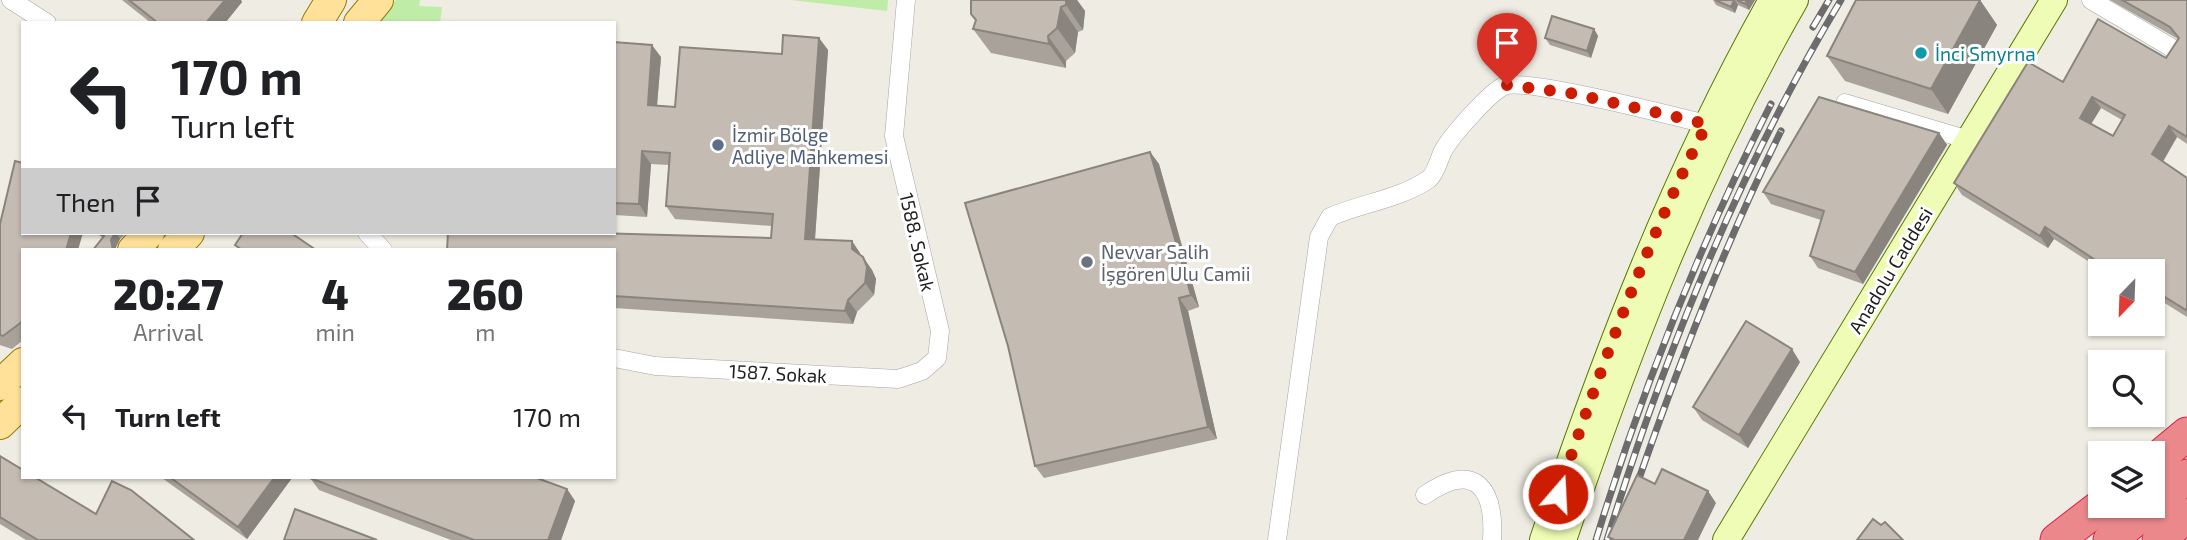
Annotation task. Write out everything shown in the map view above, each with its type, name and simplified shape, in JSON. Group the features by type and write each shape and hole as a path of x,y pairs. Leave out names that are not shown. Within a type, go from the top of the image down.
{"highway":[{"path":"2165,452 2187,434"},
{"path":"2165,494 2187,476"},
{"path":"2159,540 2187,515"},
{"path":"2057,540 2088,516"},
{"path":"2110,540 2136,518"}],"main road":[{"path":"328,12 356,0"},
{"path":"361,21 379,0"},
{"path":"1543,540 1589,403 1634,284 1684,168 1772,0"},
{"path":"1563,540 1637,329 1677,231 1717,145 1795,0"},
{"name":"Anadolu Caddesi","path":"1726,540 2054,0"},
{"path":"135,248 147,235"},
{"path":"175,248 187,235"},
{"path":"0,385 21,365"},
{"path":"0,424 21,404"}],"street":[{"path":"11,0 44,21"},
{"name":"1588. Sokak","path":"906,0 894,136 940,331 937,358"},
{"path":"2091,0 2172,48"},
{"path":"1277,540 1317,247 1330,217 1391,198 1432,177 1444,149 1458,129 1480,110 1488,95 1507,85 1570,93 1707,124"},
{"path":"1845,103 1969,140"},
{"path":"369,235 381,248"},
{"name":"1587. Sokak","path":"616,358 655,366 898,379 922,370 937,358"},
{"path":"1425,495 1448,482 1467,480 1482,485 1490,499 1492,540"}],"green space":[{"path":"396,0 420,0 419,6 442,7 440,21 379,21"},
{"path":"791,0 888,0 887,11"}],"building":[{"path":"129,0 225,0 208,21 155,21"},
{"path":"971,0 1066,0 1066,5 1061,7 1057,28 1048,36 1049,44 973,29 976,20 971,14"},
{"path":"1715,0 1734,0 1731,7"},
{"name":"İnci Smyrna","path":"1856,0 1980,0 1931,89 1827,56"},
{"path":"2122,0 2187,0 2187,137 2169,126 2152,154 2187,178 2186,310 2165,297 2165,259 2094,259 2045,227 2040,236 1954,183 2028,62 2063,82 2098,19 2166,58 2179,38 2170,27","holes":["2092,97 2125,115 2113,136 2080,118"]},
{"path":"1552,16 1594,29 1587,51 1545,38"},
{"path":"783,35 819,38 805,239 852,241 852,249 863,257 867,267 865,283 848,300 845,311 616,296 616,248 447,248 448,235 616,234 771,238 773,214 666,206 670,153 642,151 639,204 616,203 616,42 652,45 648,105 675,107 680,47 782,54"},
{"path":"1819,97 1939,133 1855,272 1810,256 1824,211 1763,192"},
{"path":"1150,152 1191,295 1179,298 1208,427 1035,466 1008,346 965,203"},
{"path":"15,161 21,162 21,235 70,235 67,248 21,248 21,322 3,336 0,335 0,224"},
{"path":"114,235 111,240 113,248 95,248 104,236"},
{"path":"242,235 294,235 313,248 239,248 235,245"},
{"path":"1746,321 1792,349 1739,435 1693,407"},
{"path":"0,456 21,469 21,479 38,479 96,514 112,481 131,490 194,540 38,540 0,517"},
{"path":"1662,469 1708,491 1684,540 1612,540 1608,537 1637,475 1655,484"},
{"path":"172,479 273,479 238,527"},
{"path":"313,479 540,479 567,489 548,540 474,540"},
{"path":"295,509 377,540 284,540"},
{"path":"1873,519 1881,525 1885,522 1903,540 1857,540"}],"railway":[{"path":"1813,27 1829,0"},
{"path":"1607,540 1654,400 1708,262 1770,129 1841,0"},
{"path":"1596,540 1633,428 1674,318 1720,210 1771,104"},
{"path":"1634,493 1702,309 1781,131"}],"place":[{"name":"İnci Smyrna","path":"1921,53"},
{"name":"İzmir Bölge Adliye Mahkemesi","path":"718,145"},
{"name":"Nevvar Salih İşgören Ulu Camii","path":"1087,262"}],"route":[{"path":"1507,85 1570,93 1707,124 1684,168 1634,284 1558,494"}]}
